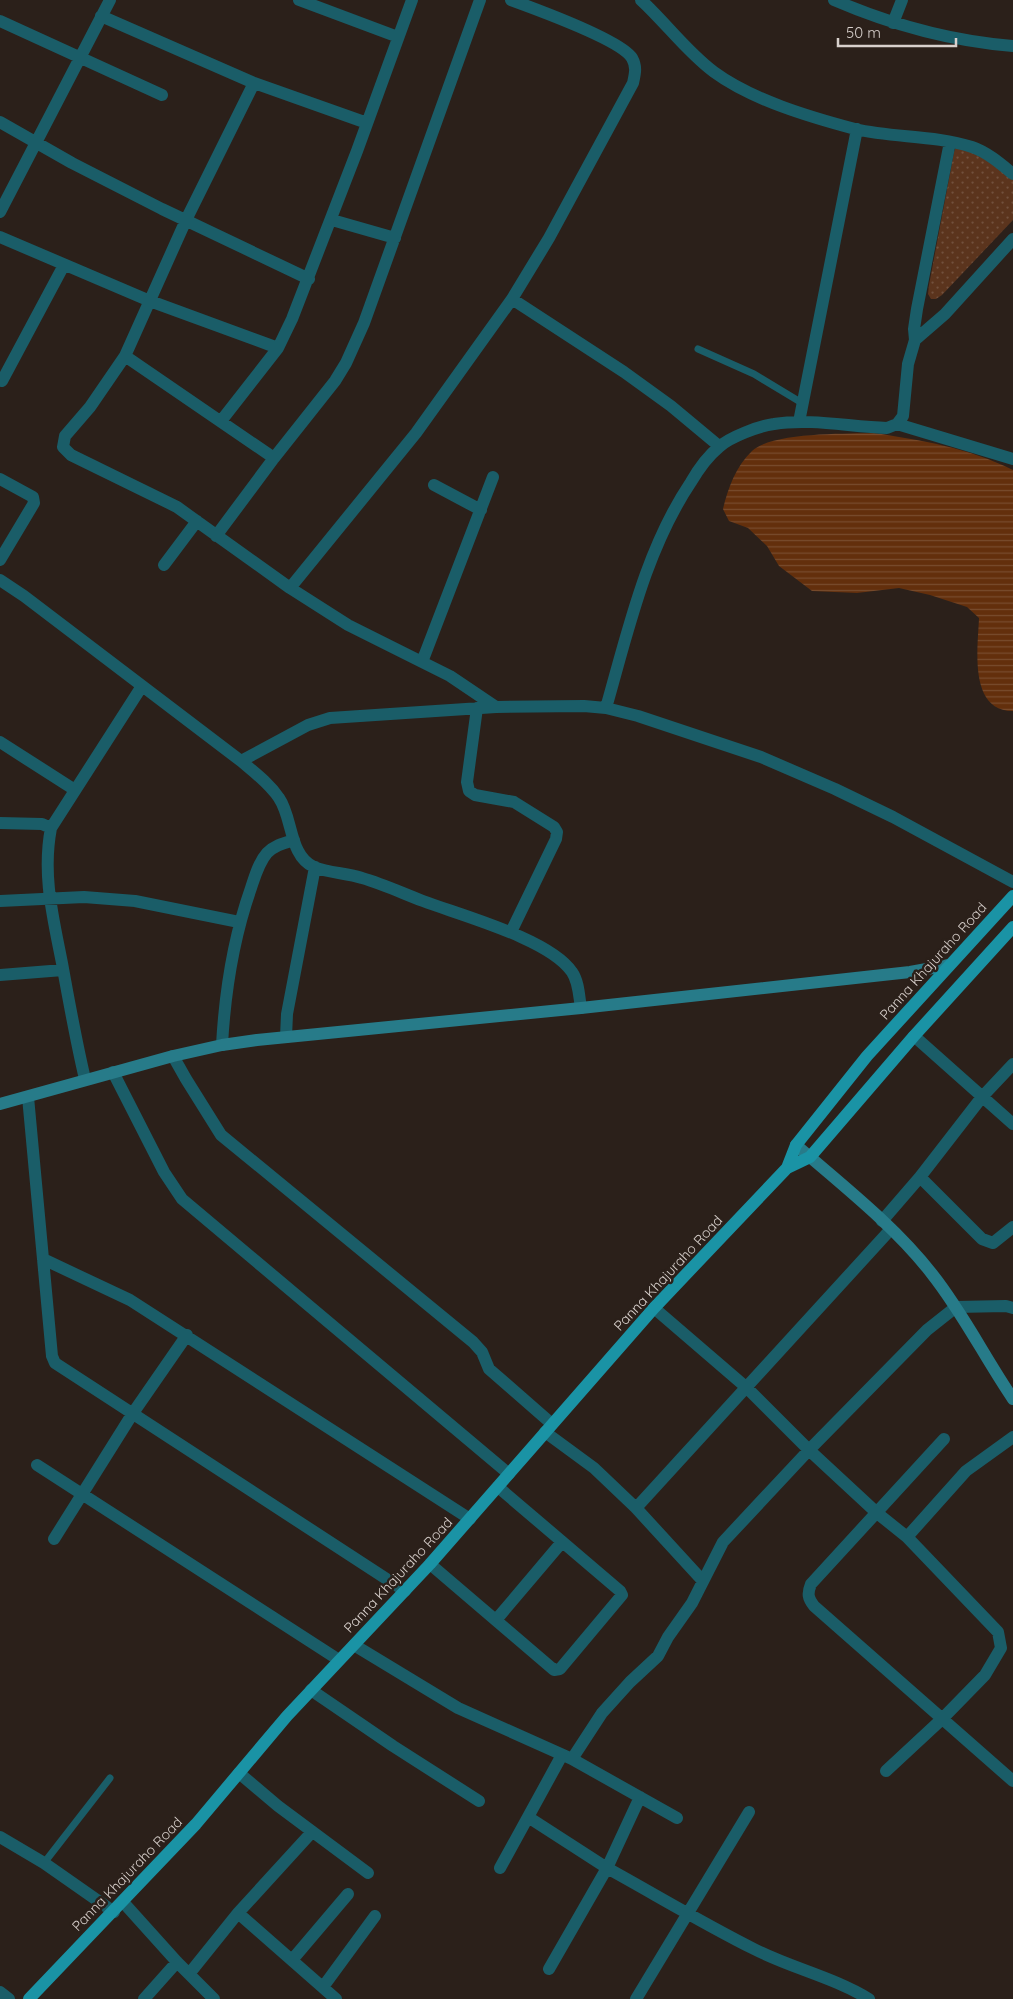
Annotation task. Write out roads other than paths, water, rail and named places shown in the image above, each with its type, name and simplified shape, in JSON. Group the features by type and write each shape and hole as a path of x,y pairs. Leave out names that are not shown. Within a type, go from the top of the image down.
{"main road":[{"name":"Panna Khajuraho Road","path":"787,1168 796,1145 867,1056 1013,896"},
{"name":"Panna Khajuraho Road","path":"29,1999 196,1824 311,1690 430,1564 654,1308 787,1168 810,1157 914,1036 1013,927"},
{"path":"0,1104 85,1079 222,1045 910,972 949,965"},
{"path":"796,1145 886,1225 931,1272 956,1307 994,1372 1013,1399"}],"street":[{"path":"0,212 4,195 36,142 110,0"},
{"path":"299,0 398,37"},
{"path":"221,421 278,348 309,279 332,220 412,0"},
{"path":"216,536 335,381 346,363 364,323 480,0"},
{"path":"290,588 416,433 512,299 549,238 633,83 636,68 631,56 618,47 569,22 511,0"},
{"path":"641,0 713,72 730,83 757,96 857,129 950,142 972,148 1013,174"},
{"path":"834,0 893,23 959,40 1013,46"},
{"path":"893,23 902,0"},
{"path":"101,16 254,82 367,123"},
{"path":"0,21 162,94"},
{"path":"254,82 186,220 125,356 90,407 65,436 63,446 71,454 154,495 197,521 290,588 348,625 450,676 496,707"},
{"path":"0,122 72,162 186,220 309,279"},
{"path":"799,422 857,129"},
{"path":"606,708 645,578 662,532 679,500 698,471 719,446 743,434 773,424 799,422 887,428 897,424 903,416 908,364 915,340 914,329 950,142"},
{"path":"332,220 395,238"},
{"path":"0,237 150,301 278,348"},
{"path":"915,340 944,314 1013,239"},
{"path":"2,381 64,265"},
{"path":"512,299 624,372 671,406 719,446"},
{"path":"125,356 274,458"},
{"path":"897,424 1013,459"},
{"path":"422,662 493,477"},
{"path":"0,479 34,497 34,503 0,560"},
{"path":"434,485 481,510"},
{"path":"164,565 197,521"},
{"path":"0,580 24,596 241,761 267,783 280,798 294,840 304,860 315,867 362,878 511,932 539,946 562,960 572,972 577,983 581,1008"},
{"path":"85,1079 48,887 47,850 52,828 142,686"},
{"path":"241,761 308,724 330,718 496,707 584,706 606,708 638,716 761,757 835,788 894,817 1013,882"},
{"path":"478,708 467,782 470,791 475,795 514,802 554,827 557,832 556,839 511,932"},
{"path":"0,742 75,790"},
{"path":"0,823 42,824 52,828"},
{"path":"222,1045 224,1003 239,922 258,868 266,854 277,845 294,840"},
{"path":"286,1037 287,1014 315,867"},
{"path":"0,901 84,897 135,901 239,922"},
{"path":"0,975 63,970"},
{"path":"914,1036 1013,1124"},
{"path":"173,1056 221,1135 473,1342 482,1352 489,1370 548,1428 636,1508 702,1580"},
{"path":"636,1508 747,1388 886,1225 920,1177 982,1097 1013,1064"},
{"path":"113,1072 164,1172 182,1199 509,1474"},
{"path":"28,1097 52,1356 55,1363 405,1591"},
{"path":"920,1177 982,1239 993,1243 1013,1227"},
{"path":"43,1259 130,1300 470,1519"},
{"path":"500,1868 528,1816 567,1757 602,1713 630,1682 658,1656 692,1603 702,1580 723,1542 809,1450 927,1330 956,1307 1006,1306 1013,1308"},
{"path":"654,1308 747,1388 809,1450 877,1513 907,1537 998,1632 1001,1648 984,1675 942,1719 886,1771"},
{"path":"54,1539 134,1413 187,1335"},
{"path":"907,1537 966,1471 1013,1437"},
{"path":"944,1439 811,1584 808,1598 814,1606 1013,1781"},
{"path":"37,1465 339,1660"},
{"path":"430,1564 557,1671 622,1595 620,1591 498,1487"},
{"path":"496,1620 562,1542"},
{"path":"354,1645 458,1708 567,1757 678,1818"},
{"path":"311,1690 393,1746 479,1801"},
{"path":"239,1773 312,1832 368,1873"},
{"path":"549,1969 607,1868 640,1797"},
{"path":"636,1999 749,1812"},
{"path":"528,1816 607,1868 754,1949 822,1975 868,1999"},
{"path":"190,1974 238,1913 312,1832"},
{"path":"0,1837 118,1907 214,1999"},
{"path":"292,1960 348,1894"},
{"path":"238,1913 336,1999"},
{"path":"323,1987 375,1916"},
{"path":"144,1999 177,1962"},
{"path":"0,1992 9,1999"}],"lane":[{"path":"698,349 754,374 802,403"},
{"path":"44,1863 110,1778"}]}
